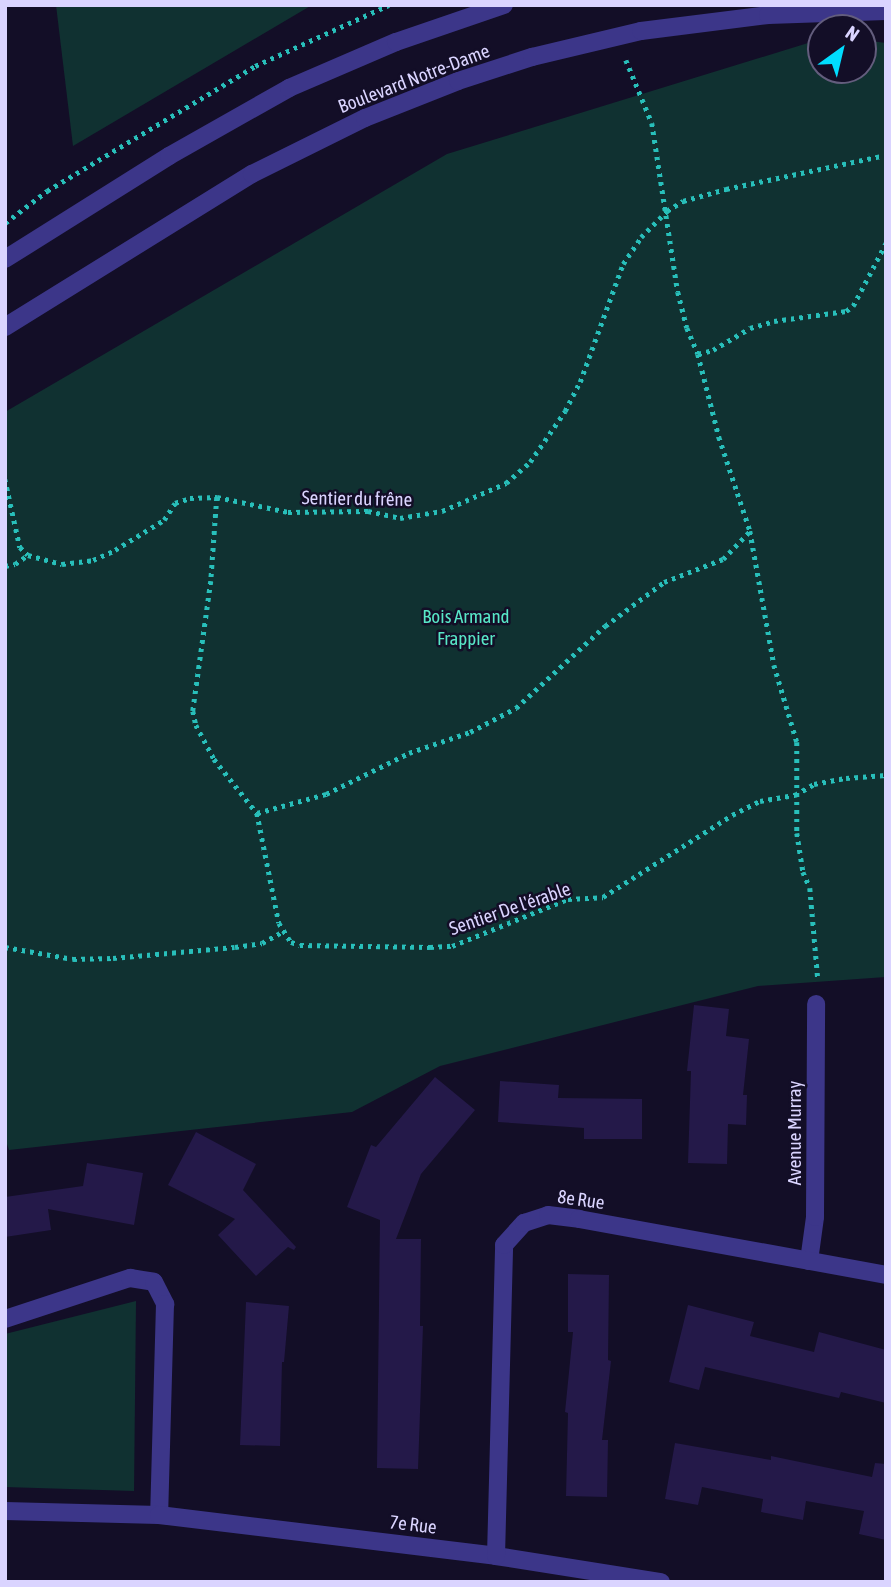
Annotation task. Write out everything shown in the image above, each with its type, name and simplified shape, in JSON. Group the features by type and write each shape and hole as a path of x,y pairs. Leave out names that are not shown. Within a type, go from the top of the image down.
{"street":[{"name":"Boulevard Notre-Dame","path":"5,259 169,156 264,101 396,42 503,5"},
{"name":"Boulevard Notre-Dame","path":"5,327 252,174 365,118 457,81 532,57 641,31 768,15 886,11"},
{"name":"Avenue Murray","path":"809,1261 815,1217 816,1004"},
{"name":"8e Rue","path":"496,1556 504,1245 524,1223 548,1215 886,1275"},
{"path":"5,1319 130,1278 154,1282 165,1304 159,1515"},
{"name":"7e Rue","path":"5,1511 159,1515 496,1556 661,1582"}],"path":[{"path":"5,223 58,184 255,66 389,5"},
{"path":"625,56 626,66 652,123 678,292 687,328 698,354 719,437 750,531 774,665 797,743 795,795 799,845 803,872 810,888 818,983"},
{"path":"667,211 683,201 726,189 886,155"},
{"name":"Sentier du frêne","path":"28,555 62,564 93,560 164,520 176,503 190,498 217,496 288,512 368,511 400,518 442,511 506,483 530,462 565,411 580,382 623,264 641,237 667,211"},
{"path":"698,354 713,350 750,328 774,321 846,311 853,306 886,243"},
{"path":"5,479 16,536 28,555 15,564 5,566"},
{"path":"5,947 73,959 113,958 262,943 282,932 257,813 214,759 196,725 193,711 211,581 217,496"},
{"path":"257,813 326,794 409,754 470,732 516,708 605,626 664,582 723,559 750,531"},
{"name":"Sentier De l'érable","path":"282,932 291,942 300,945 452,946 568,899 603,897 732,815 760,801 795,795 825,782 886,775"}],"green space":[{"path":"56,5 312,5 73,146"},
{"name":"Bois Armand Frappier","path":"877,42 886,43 886,977 758,986 440,1066 352,1112 9,1150 5,1138 5,412 447,154 807,43 807,84 877,84"},
{"path":"136,1301 134,1491 5,1487 5,1334"}],"building":[{"path":"694,1005 729,1009 726,1036 749,1039 743,1095 747,1095 746,1125 728,1124 727,1164 688,1163 691,1071 687,1071"},
{"path":"435,1077 475,1110 421,1174 396,1239 421,1239 420,1326 423,1326 418,1469 377,1468 380,1220 347,1207 371,1145 376,1147"},
{"path":"500,1081 559,1085 558,1098 642,1099 642,1139 584,1139 584,1128 498,1122"},
{"path":"196,1132 256,1164 243,1190 296,1247 294,1250 288,1247 256,1276 218,1235 235,1219 168,1185"},
{"path":"87,1163 143,1173 134,1225 48,1209 51,1230 5,1237 5,1197 83,1186"},
{"path":"568,1274 609,1275 608,1360 611,1361 602,1440 608,1440 607,1497 566,1496 568,1413 565,1412 573,1332 568,1332"},
{"path":"246,1302 289,1306 282,1362 280,1446 240,1445"},
{"path":"688,1305 754,1322 750,1336 814,1352 819,1332 886,1350 886,1403 841,1392 839,1398 705,1367 699,1390 669,1382"},
{"path":"675,1443 771,1460 771,1456 872,1477 875,1463 886,1464 886,1540 859,1534 864,1511 806,1501 803,1520 761,1512 763,1499 702,1487 698,1505 665,1499"}]}
